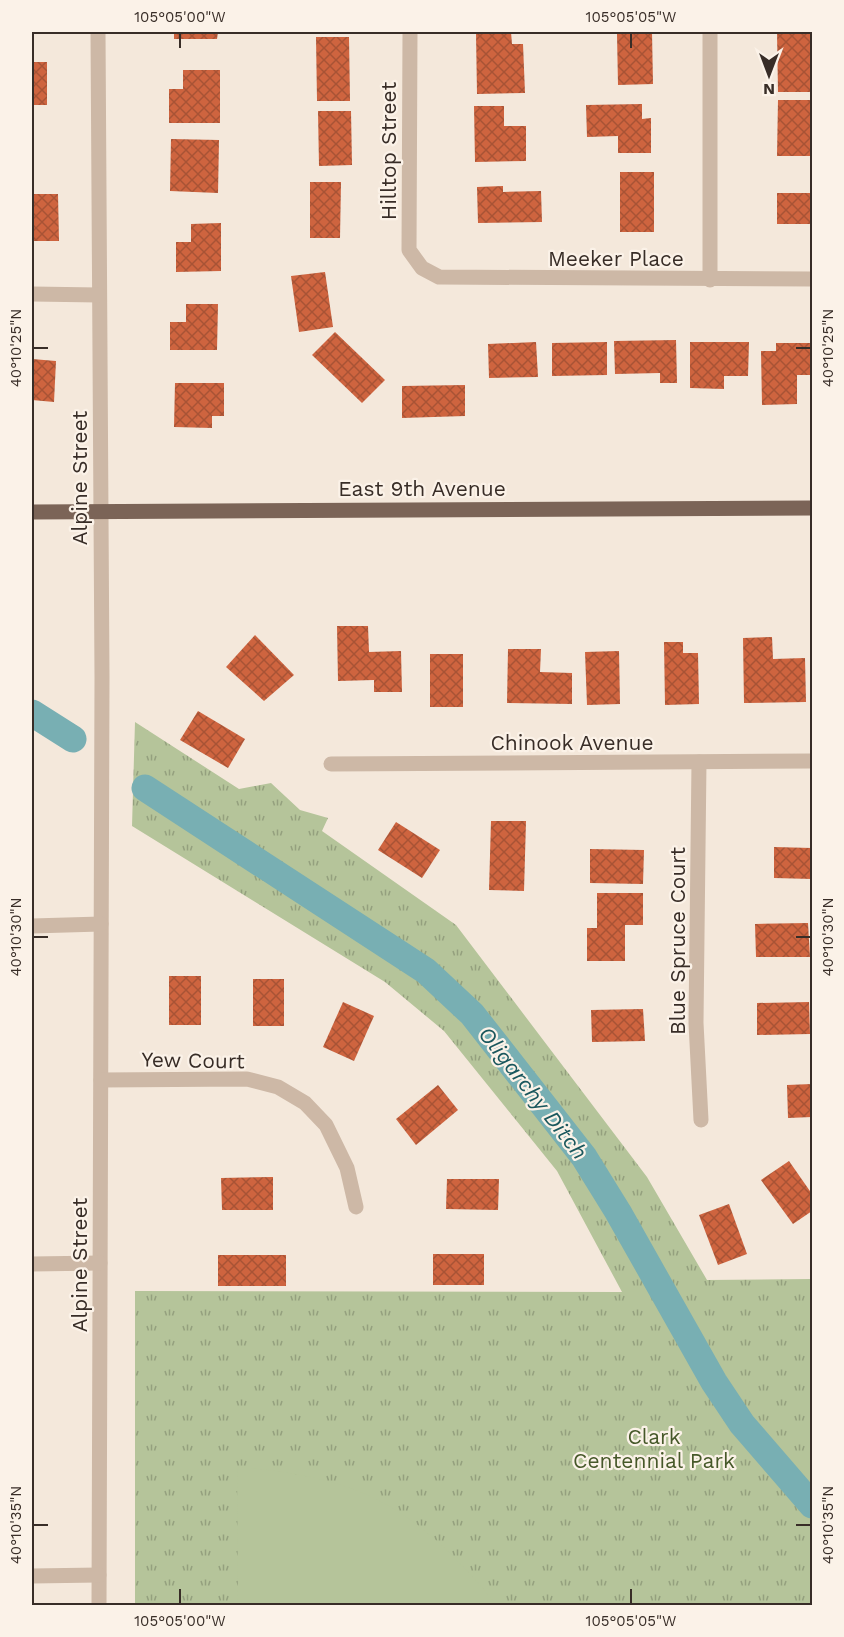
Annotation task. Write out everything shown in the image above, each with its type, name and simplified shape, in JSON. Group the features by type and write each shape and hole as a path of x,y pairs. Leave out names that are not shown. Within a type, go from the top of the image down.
{"main road":[{"name":"East 9th Avenue","path":"32,512 813,508"}],"street":[{"name":"Alpine Street","path":"98,32 101,510 99,1605"},
{"name":"Hilltop Street","path":"410,32 409,250 422,268"},
{"path":"710,32 710,280"},
{"name":"Meeker Place","path":"422,268 439,278 813,279"},
{"path":"32,294 99,295"},
{"name":"Chinook Avenue","path":"331,764 813,761"},
{"name":"Blue Spruce Court","path":"699,762 696,1023 701,1120"},
{"path":"32,926 101,924"},
{"name":"Yew Court","path":"101,1080 247,1079 278,1088 305,1103 326,1125 347,1168 356,1207"},
{"path":"32,1264 100,1263"},
{"path":"32,1576 99,1575"}],"green space":[{"name":"Clark Centennial Park","path":"135,722 239,789 271,783 300,810 328,818 322,831 456,925 647,1177 707,1280 812,1279 812,1605 135,1605 135,1291 622,1292 557,1171 444,1031 385,982 132,826"},
{"path":"237,1467 326,1481 376,1499 427,1532 471,1575 497,1605 238,1605"}],"building":[{"path":"174,32 218,32 217,39 174,39"},
{"path":"511,32 512,44 523,44 525,93 477,94 476,33"},
{"path":"642,32 652,32 653,84 618,85 617,34 642,34"},
{"path":"777,32 811,32 812,92 778,92"},
{"path":"316,37 349,37 350,101 317,101"},
{"path":"32,62 47,62 47,105 32,105"},
{"path":"183,70 220,70 220,123 169,123 169,89 183,89"},
{"path":"778,100 811,100 810,156 777,156"},
{"path":"642,104 642,119 651,118 651,153 618,153 618,136 587,137 586,105"},
{"path":"474,106 504,106 504,126 526,126 526,161 475,162"},
{"path":"318,111 351,111 352,165 319,166"},
{"path":"171,139 219,140 218,193 170,191"},
{"path":"620,172 654,172 654,232 620,232"},
{"path":"310,182 341,182 340,238 310,238"},
{"path":"503,186 503,192 541,191 542,222 478,223 477,187"},
{"path":"777,193 812,193 812,224 777,224"},
{"path":"32,194 58,194 59,241 32,241"},
{"path":"221,223 221,271 176,272 176,242 191,242 191,224"},
{"path":"325,272 333,327 299,332 291,276"},
{"path":"186,304 218,304 217,350 170,350 170,322 186,322"},
{"path":"335,332 385,380 362,403 312,355"},
{"path":"676,340 677,383 660,383 660,373 615,374 614,341"},
{"path":"536,342 538,377 489,378 488,344"},
{"path":"607,342 607,375 552,376 552,343"},
{"path":"690,342 749,342 748,376 724,376 724,389 690,388"},
{"path":"776,343 812,343 812,375 797,375 797,404 762,405 761,351 776,351"},
{"path":"32,359 56,361 54,402 32,400"},
{"path":"175,383 224,383 224,416 212,416 212,428 174,427"},
{"path":"465,385 465,416 402,418 402,386"},
{"path":"337,626 368,626 369,652 401,651 402,692 374,692 374,680 338,681"},
{"path":"255,635 294,675 264,701 226,667"},
{"path":"772,637 773,659 805,658 806,702 744,703 743,638"},
{"path":"664,642 683,642 683,653 698,653 699,704 665,705"},
{"path":"508,649 541,649 540,672 572,673 572,704 507,703"},
{"path":"619,651 620,704 587,705 585,652"},
{"path":"430,654 463,654 463,707 430,707"},
{"path":"198,711 245,739 228,768 180,740"},
{"path":"491,821 526,821 524,891 489,890"},
{"path":"396,822 440,850 422,878 378,850"},
{"path":"774,847 812,848 812,879 774,878"},
{"path":"590,849 644,850 643,884 590,883"},
{"path":"597,893 643,893 643,925 625,925 625,961 587,961 587,928 597,928"},
{"path":"808,923 810,957 756,957 755,924"},
{"path":"169,976 201,976 201,1025 169,1025"},
{"path":"253,979 284,979 284,1026 253,1026"},
{"path":"343,1002 374,1016 354,1061 323,1047"},
{"path":"809,1002 810,1034 757,1035 757,1003"},
{"path":"643,1009 645,1041 592,1042 591,1010"},
{"path":"812,1084 812,1117 788,1118 787,1085"},
{"path":"438,1085 458,1110 416,1145 396,1119"},
{"path":"789,1161 812,1194 812,1211 793,1224 761,1180"},
{"path":"273,1177 273,1210 222,1210 221,1178"},
{"path":"447,1179 499,1179 498,1210 446,1209"},
{"path":"729,1204 747,1254 718,1265 699,1215"},
{"path":"433,1254 484,1254 484,1285 433,1285"},
{"path":"218,1255 286,1255 286,1286 218,1286"}],"waterway":[{"name":"Oligarchy Ditch","path":"32,713 73,739"},
{"name":"Oligarchy Ditch","path":"145,788 426,971 472,1014 584,1157 618,1212 714,1382 742,1424 812,1505"}]}
